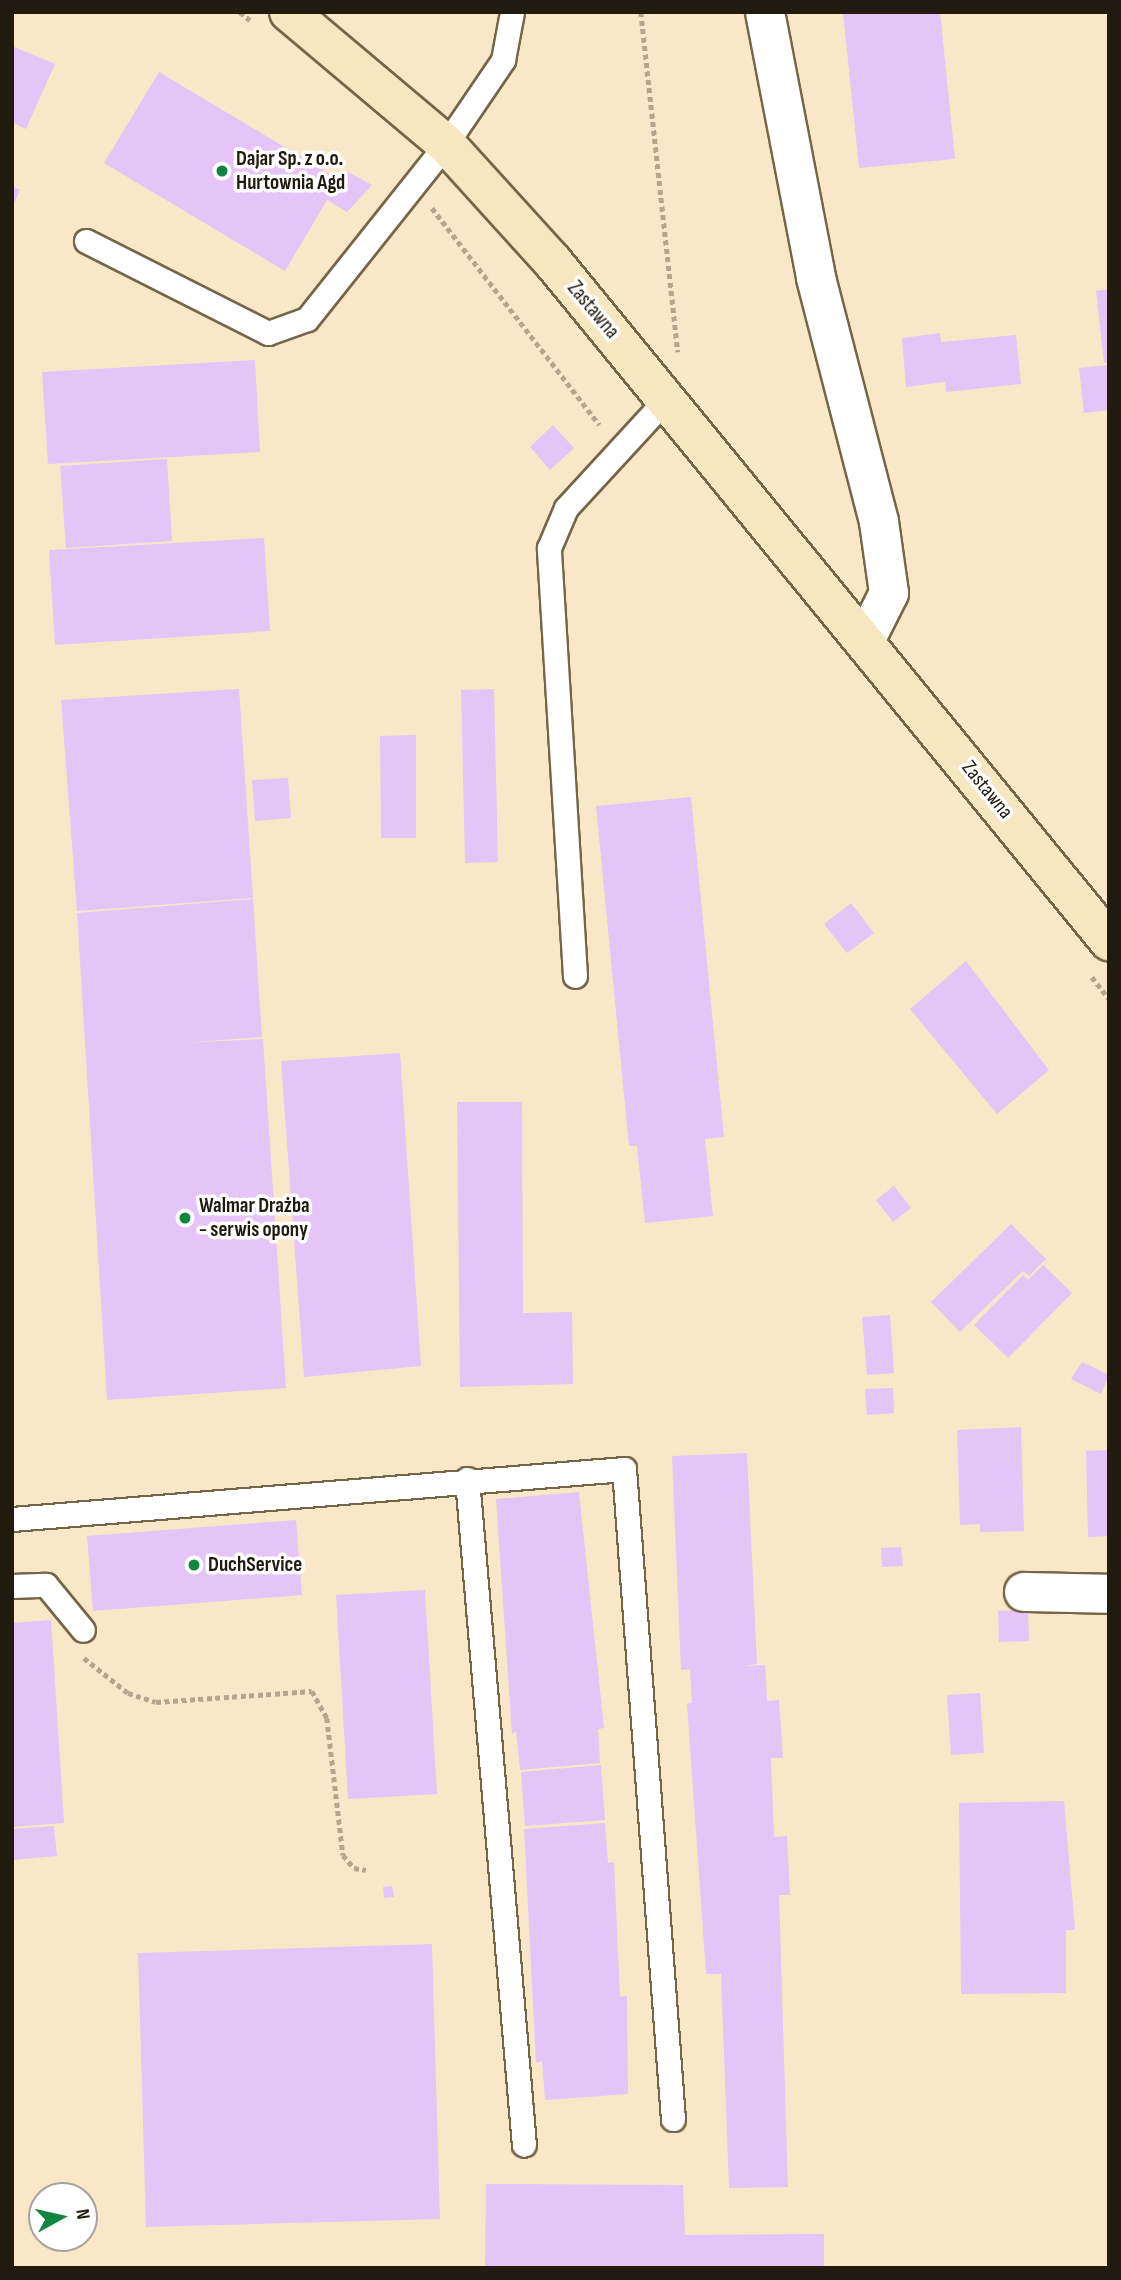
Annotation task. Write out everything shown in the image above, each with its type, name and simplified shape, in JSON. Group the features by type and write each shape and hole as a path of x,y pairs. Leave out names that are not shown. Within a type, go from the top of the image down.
{"main road":[{"name":"Zastawna","path":"275,21 446,144 667,398 866,639 1109,941"}],"street":[{"path":"765,12 816,278 878,522 889,593 866,639"},
{"path":"1024,1592 1109,1594"}],"lane":[{"path":"86,241 268,332 307,318 446,144 503,60 512,12"},
{"path":"575,976 549,548 566,508 667,398"},
{"path":"12,1519 467,1479 624,1469 673,2119"},
{"path":"467,1479 524,2145"},
{"path":"12,1586 46,1585 83,1630"}],"path":[{"path":"240,12 275,21"},
{"path":"641,12 681,383 667,398"},
{"path":"414,184 620,449"},
{"path":"83,1630 85,1665 128,1693 156,1702 312,1691 327,1718 343,1855 354,1868 366,1870"}],"building":[{"path":"843,12 940,12 955,159 859,168"},
{"path":"12,46 55,64 26,129 12,122"},
{"name":"Dajar Sp. z o.o. Hurtownia Agd","path":"159,72 340,180 346,171 372,185 347,212 327,200 285,271 104,163"},
{"path":"12,186 20,190 12,208"},
{"path":"1109,289 1109,362 1104,363 1096,291"},
{"path":"940,333 941,342 1016,335 1021,384 946,392 945,382 906,387 902,338"},
{"path":"255,360 260,452 48,464 42,372"},
{"path":"1109,365 1109,410 1084,413 1079,368"},
{"path":"553,425 574,448 550,470 530,447"},
{"path":"167,459 172,541 66,548 60,466"},
{"path":"264,538 270,631 55,645 49,550"},
{"path":"239,689 253,898 77,911 61,700"},
{"path":"494,689 498,862 465,863 461,690"},
{"path":"416,735 416,838 381,838 380,736"},
{"path":"288,778 291,818 255,821 252,780"},
{"path":"691,797 724,1137 705,1139 713,1216 645,1223 637,1146 629,1146 596,806"},
{"name":"Walmar Drażba - serwis opony","path":"253,899 262,1037 183,1043 263,1039 286,1388 107,1400 77,913"},
{"path":"851,903 874,933 847,953 824,924"},
{"path":"966,961 1049,1070 997,1114 910,1009"},
{"path":"400,1053 421,1366 304,1377 281,1061"},
{"path":"457,1102 522,1102 523,1313 572,1312 573,1384 460,1387"},
{"path":"894,1186 911,1208 893,1222 876,1200"},
{"path":"1011,1224 1046,1259 1029,1276 1023,1271 960,1332 931,1302"},
{"path":"1043,1265 1072,1293 1008,1358 974,1325 1023,1275 1028,1280"},
{"path":"890,1315 894,1373 867,1375 862,1317"},
{"path":"1082,1362 1109,1375 1101,1394 1071,1379"},
{"path":"893,1388 894,1413 867,1415 865,1389"},
{"path":"1021,1427 1024,1531 980,1532 980,1524 960,1525 957,1430"},
{"path":"1109,1450 1109,1536 1088,1537 1086,1451"},
{"path":"747,1453 757,1664 745,1666 765,1665 767,1701 779,1700 783,1758 771,1758 774,1837 787,1836 790,1895 779,1895 788,2187 729,2188 721,1974 706,1974 687,1704 692,1703 690,1669 681,1670 672,1456"},
{"path":"579,1492 604,1728 598,1729 600,1763 520,1770 516,1731 512,1734 496,1499"},
{"name":"DuchService","path":"296,1520 302,1595 93,1611 87,1536"},
{"path":"901,1547 903,1566 882,1567 881,1548"},
{"path":"425,1590 437,1794 348,1799 336,1595"},
{"path":"1028,1610 1029,1641 999,1642 998,1611"},
{"path":"51,1620 64,1823 12,1827 12,1623"},
{"path":"980,1693 984,1753 951,1755 947,1695"},
{"path":"601,1765 605,1820 525,1826 521,1772"},
{"path":"1064,1801 1075,1930 1066,1930 1066,1993 961,1994 959,1803"},
{"path":"605,1823 608,1863 614,1862 620,1997 627,1996 628,2094 545,2100 542,2061 536,2063 524,1829"},
{"path":"54,1826 57,1856 12,1860 12,1829"},
{"path":"392,1886 394,1897 384,1898 383,1887"},
{"path":"432,1944 440,2219 146,2227 138,1953"},
{"path":"486,2184 683,2185 685,2235 824,2234 824,2268 485,2268"}],"place":[{"name":"Dajar Sp. z o.o. Hurtownia Agd","path":"222,171"},
{"name":"Walmar Drażba - serwis opony","path":"185,1218"},
{"name":"DuchService","path":"194,1565"}]}
